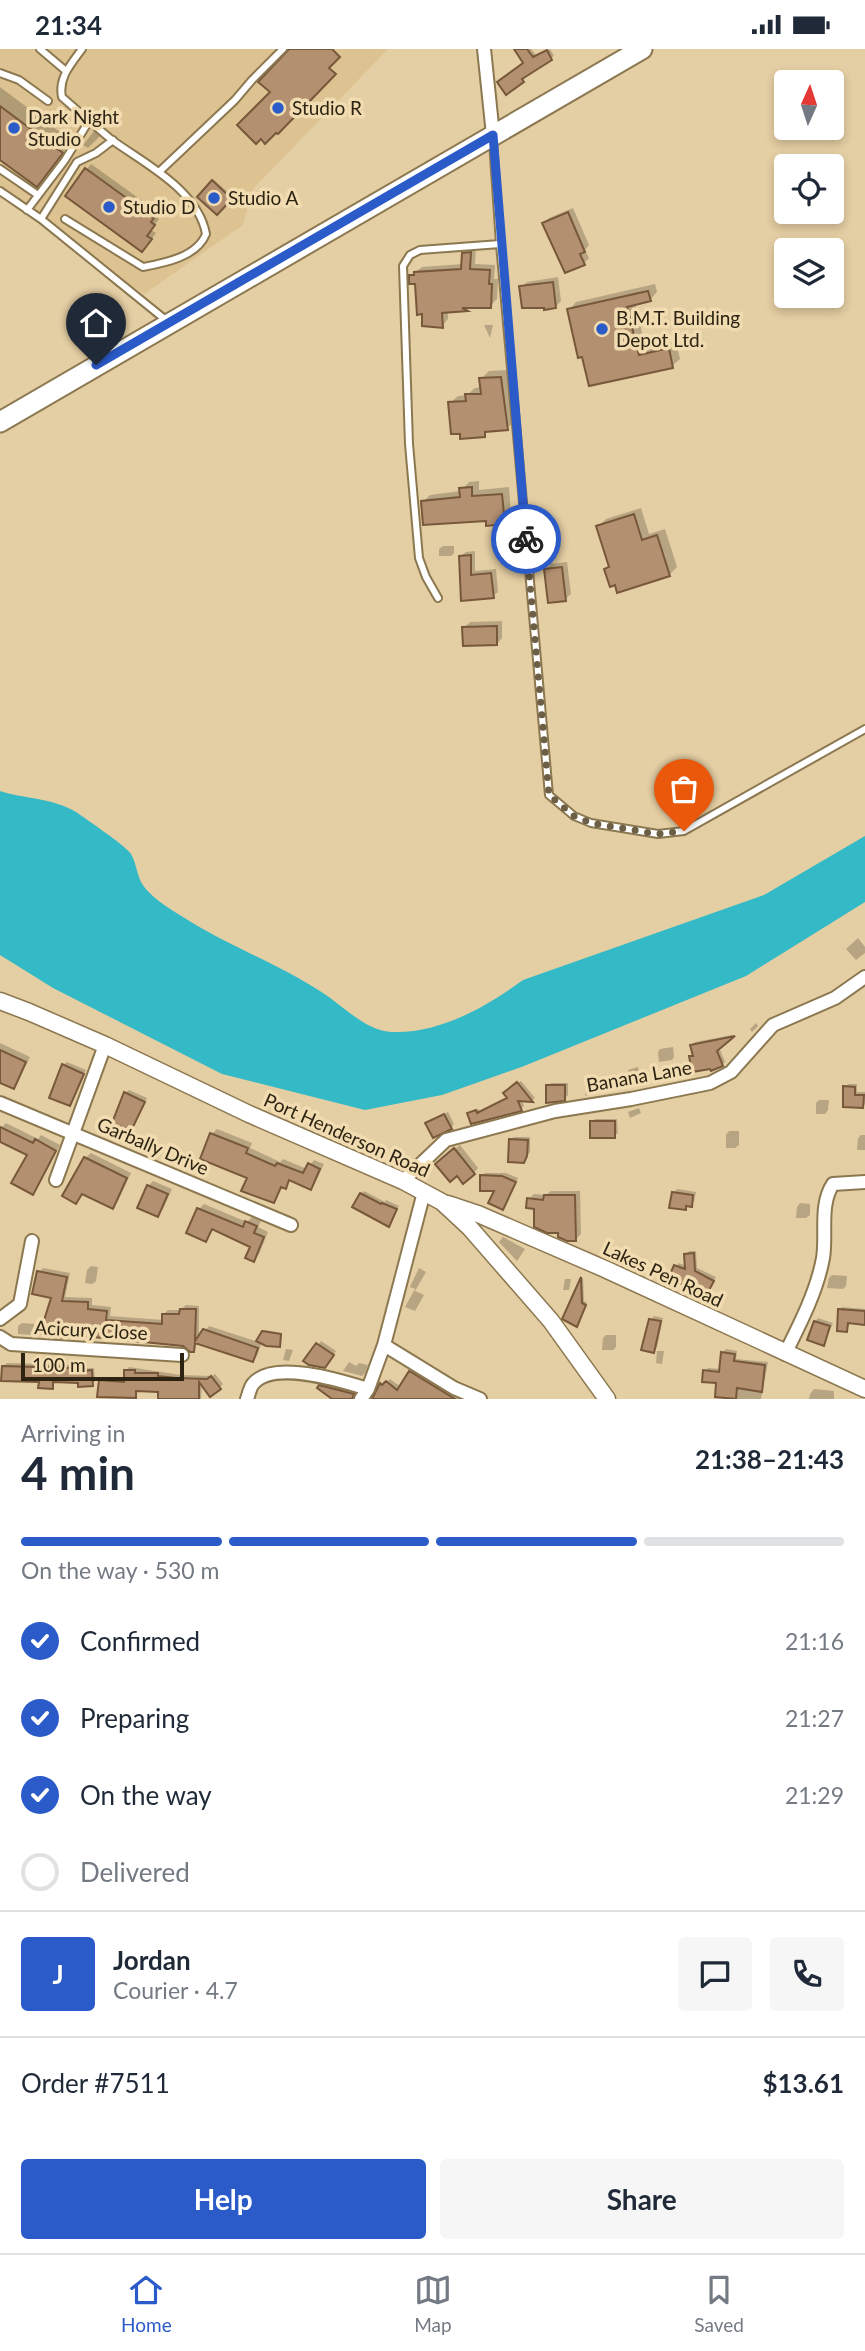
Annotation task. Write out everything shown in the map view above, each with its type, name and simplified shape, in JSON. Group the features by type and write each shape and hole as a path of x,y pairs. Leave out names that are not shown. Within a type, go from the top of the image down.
{"main road":[{"path":"0,422 642,49"}],"street":[{"path":"484,49 493,135"},
{"name":"Banana Lane","path":"403,1181 446,1140 555,1111 710,1083 731,1072 773,1025 835,999 865,977"},
{"name":"Port Henderson Road","path":"0,1001 105,1045 249,1114 403,1181 442,1202 470,1228 551,1321 607,1399"},
{"path":"56,1180 105,1045"},
{"name":"Garbally Drive","path":"0,1103 291,1225"},
{"path":"785,1354 806,1310 823,1259 826,1194 833,1184 865,1182"},
{"path":"247,1399 252,1384 264,1375 276,1371 319,1377 365,1394 384,1345 424,1192"},
{"name":"Lakes Pen Road","path":"442,1202 478,1214 604,1269 865,1389"},
{"path":"0,1319 20,1304 32,1241"},
{"name":"Acicury Close","path":"0,1337 11,1344 182,1355"},
{"path":"384,1345 454,1388 480,1399"}],"lane":[{"path":"40,49 66,71"},
{"path":"65,219 143,267 176,259 203,242 206,234 195,207 160,171 113,140 62,97 60,88 66,71 82,49"},
{"path":"160,171 236,100 284,49"},
{"path":"0,73 19,80 48,101"},
{"path":"27,210 65,160 89,121"},
{"path":"493,135 500,244 549,795 574,816 591,823 657,834 684,831 865,729"},
{"path":"41,219 77,162 96,153 113,140"},
{"path":"0,169 38,195"},
{"path":"0,191 41,219 168,322"},
{"path":"438,598 419,558 409,444 403,266 410,255 420,250 500,244"}],"shaded area":[{"path":"0,49 388,49 252,190 243,225 144,294 0,193"}],"water":[{"path":"0,791 58,804 76,812 128,850 142,884 163,904 218,937 306,983 364,1023 382,1031 410,1031 444,1024 478,1009 523,980 764,895 865,836 865,902 746,976 524,1066 442,1095 365,1110 222,1074 53,988 0,955"}],"building":[{"name":"Studio R","path":"289,49 332,49 340,57 329,68 336,74 278,134 265,144 261,139 256,144 237,125 270,92 258,82"},
{"path":"514,49 527,49 533,57 547,50 552,60 522,79 524,82 506,95 497,82 523,63"},
{"name":"Dark Night Studio","path":"0,106 63,153 37,187 0,160"},
{"name":"Studio D","path":"85,168 154,218 151,222 155,225 147,236 152,239 142,252 65,196"},
{"name":"Studio A","path":"212,180 232,199 217,215 197,197"},
{"path":"568,212 585,252 580,254 585,265 565,273 542,223"},
{"path":"471,252 470,269 490,270 491,308 462,308 468,311 442,313 443,328 422,326 422,314 417,315 415,284 409,284 409,275 414,275 414,272 461,269 462,253"},
{"path":"553,282 556,308 522,308 519,286"},
{"name":"B.M.T. Building Depot Ltd.","path":"648,291 651,301 627,307 639,355 669,348 673,368 589,386 582,357 578,358 567,309"},
{"path":"501,377 508,430 485,432 485,437 460,439 460,434 451,434 448,402 466,401 465,394 481,394 479,378"},
{"path":"472,487 472,496 502,494 505,524 486,526 486,521 423,525 421,501 460,497 459,488"},
{"path":"634,514 642,540 657,535 670,576 617,593 615,585 610,587 604,569 609,567 596,526"},
{"path":"471,555 471,575 491,573 494,598 461,601 459,556"},
{"path":"562,567 566,601 548,603 544,569"},
{"path":"497,626 497,645 463,646 462,627"},
{"path":"735,1036 717,1051 723,1066 711,1071 692,1072 689,1056 693,1056 690,1045"},
{"path":"0,1050 26,1062 14,1089 0,1083"},
{"path":"62,1064 84,1074 70,1106 49,1098"},
{"path":"517,1082 533,1102 518,1101 522,1111 471,1124 467,1113 476,1110 477,1113 507,1098 503,1093"},
{"path":"546,1085 565,1085 565,1101 546,1103"},
{"path":"843,1086 855,1087 855,1095 864,1095 863,1108 843,1107"},
{"path":"124,1092 145,1102 131,1131 112,1123"},
{"path":"444,1114 452,1129 433,1138 425,1123"},
{"path":"590,1121 615,1121 615,1138 590,1138"},
{"path":"0,1127 33,1143 35,1139 56,1151 33,1195 11,1183 27,1155 0,1142"},
{"path":"210,1133 248,1148 246,1153 275,1166 277,1163 303,1173 308,1163 320,1169 311,1190 289,1180 286,1189 281,1187 274,1203 241,1191 247,1178 200,1159"},
{"path":"509,1139 528,1140 524,1163 508,1162"},
{"path":"454,1148 475,1174 463,1184 457,1176 450,1182 435,1164"},
{"path":"84,1157 127,1178 113,1209 82,1194 76,1204 62,1196"},
{"path":"480,1175 502,1176 516,1182 503,1210 488,1203 494,1191 480,1191"},
{"path":"147,1185 168,1194 158,1217 137,1208"},
{"path":"672,1192 693,1195 692,1207 686,1206 686,1210 669,1208"},
{"path":"360,1193 397,1209 389,1227 352,1207"},
{"path":"544,1195 575,1195 576,1241 567,1241 558,1237 558,1233 547,1233 534,1227 534,1209 526,1208 527,1198 543,1200"},
{"path":"197,1208 243,1227 245,1221 257,1226 254,1233 264,1237 254,1262 245,1258 250,1247 212,1229 206,1242 186,1233"},
{"path":"694,1253 695,1271 714,1281 707,1294 687,1283 686,1286 668,1279 674,1265 685,1269 684,1254"},
{"path":"37,1271 67,1277 62,1301 88,1302 88,1309 107,1311 106,1320 162,1324 162,1314 179,1314 180,1309 196,1309 195,1341 203,1329 258,1348 253,1362 195,1343 194,1352 190,1352 183,1346 93,1337 56,1338 40,1333 51,1298 32,1294"},
{"path":"581,1277 582,1303 586,1305 577,1327 562,1319"},
{"path":"838,1309 865,1311 865,1325 848,1323 847,1332 837,1331"},
{"path":"649,1319 661,1321 654,1353 641,1350"},
{"path":"814,1321 830,1326 824,1346 807,1340"},
{"path":"262,1331 281,1334 280,1347 266,1346 256,1341"},
{"path":"316,1343 334,1355 325,1368 303,1361"},
{"path":"721,1352 735,1354 734,1361 765,1365 762,1392 737,1388 736,1399 715,1397 716,1383 702,1382 703,1370 719,1372"},
{"path":"2,1366 72,1368 72,1372 92,1370 93,1386 78,1387 78,1383 53,1382 53,1389 38,1388 39,1382 1,1381"},
{"path":"124,1370 158,1373 158,1376 176,1378 207,1379 211,1376 221,1389 210,1397 199,1382 199,1399 158,1399 158,1392 136,1391 136,1398 97,1397 99,1380 124,1382"},
{"path":"409,1371 455,1399 372,1399 380,1383 382,1385 386,1381 397,1390"},
{"path":"319,1385 354,1394 352,1399 332,1399 317,1388"}],"way so far":[{"path":"526,539 549,795 574,816 591,823 657,834 684,831"}],"place":[{"name":"Studio R","path":"278,108"},
{"name":"Dark Night Studio","path":"14,128"},
{"name":"Studio A","path":"214,198"},
{"name":"Studio D","path":"109,207"},
{"name":"B.M.T. Building Depot Ltd.","path":"602,329"}],"route":[{"path":"96,365 493,135 526,539"}]}
